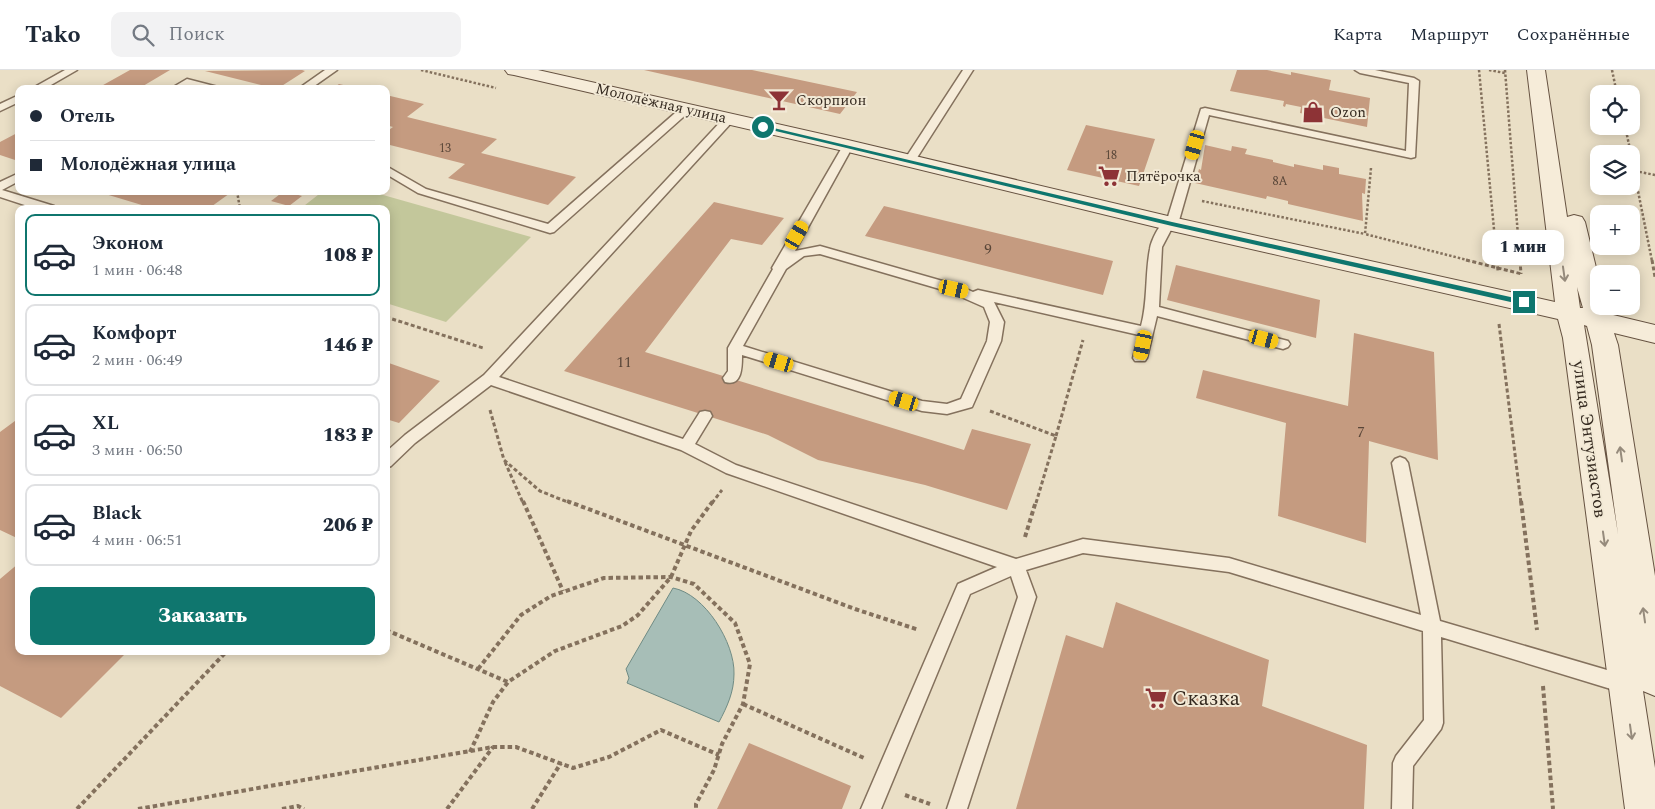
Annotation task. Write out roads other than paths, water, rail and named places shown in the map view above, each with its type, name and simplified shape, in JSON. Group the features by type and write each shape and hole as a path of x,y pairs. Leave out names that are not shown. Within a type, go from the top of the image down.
{"street":[{"name":"Молодёжная улица","path":"514,70 848,146 1170,224 1524,302 1655,334"},
{"name":"улица Энтузиастов","path":"1536,70 1569,314 1640,682 1643,809"},
{"path":"1549,70 1580,255 1605,345 1640,682"}],"lane":[{"path":"44,85 72,70"},
{"path":"309,85 332,70"},
{"path":"909,162 968,70"},
{"path":"1140,358 1152,310 1156,247 1170,224 1181,196 1205,111 1411,155 1414,81 1360,70"},
{"path":"182,85 187,82 199,85"},
{"path":"0,108 15,100"},
{"path":"390,172 422,191 550,229 686,109"},
{"path":"390,458 410,439 489,379 729,119"},
{"path":"730,378 734,372 735,348 778,268 848,146"},
{"path":"0,187 15,178"},
{"path":"0,193 38,205"},
{"path":"778,268 801,253 820,250 954,289 1146,332"},
{"path":"735,348 922,406 947,409 967,403 994,341 997,322 989,304 954,289"},
{"path":"1152,310 1283,344"},
{"path":"489,379 686,446 731,469 1016,566"},
{"path":"686,446 705,416"},
{"path":"1400,463 1432,625 1434,723 1403,763 1402,809"},
{"path":"871,809 964,589 1016,566 1083,546 1229,565 1541,659 1640,682"},
{"path":"957,809 1027,597 1016,566"}],"water":[{"path":"673,588 685,592 707,610 724,635 729,648 733,662 734,681 730,699 719,722 627,683 629,678 626,669"}],"place":[{"name":"Скорпион","path":"779,100"},
{"name":"Ozon","path":"1313,112"},
{"name":"Пятёрочка","path":"1109,176"},
{"name":"Сказка","path":"1156,698"}]}
